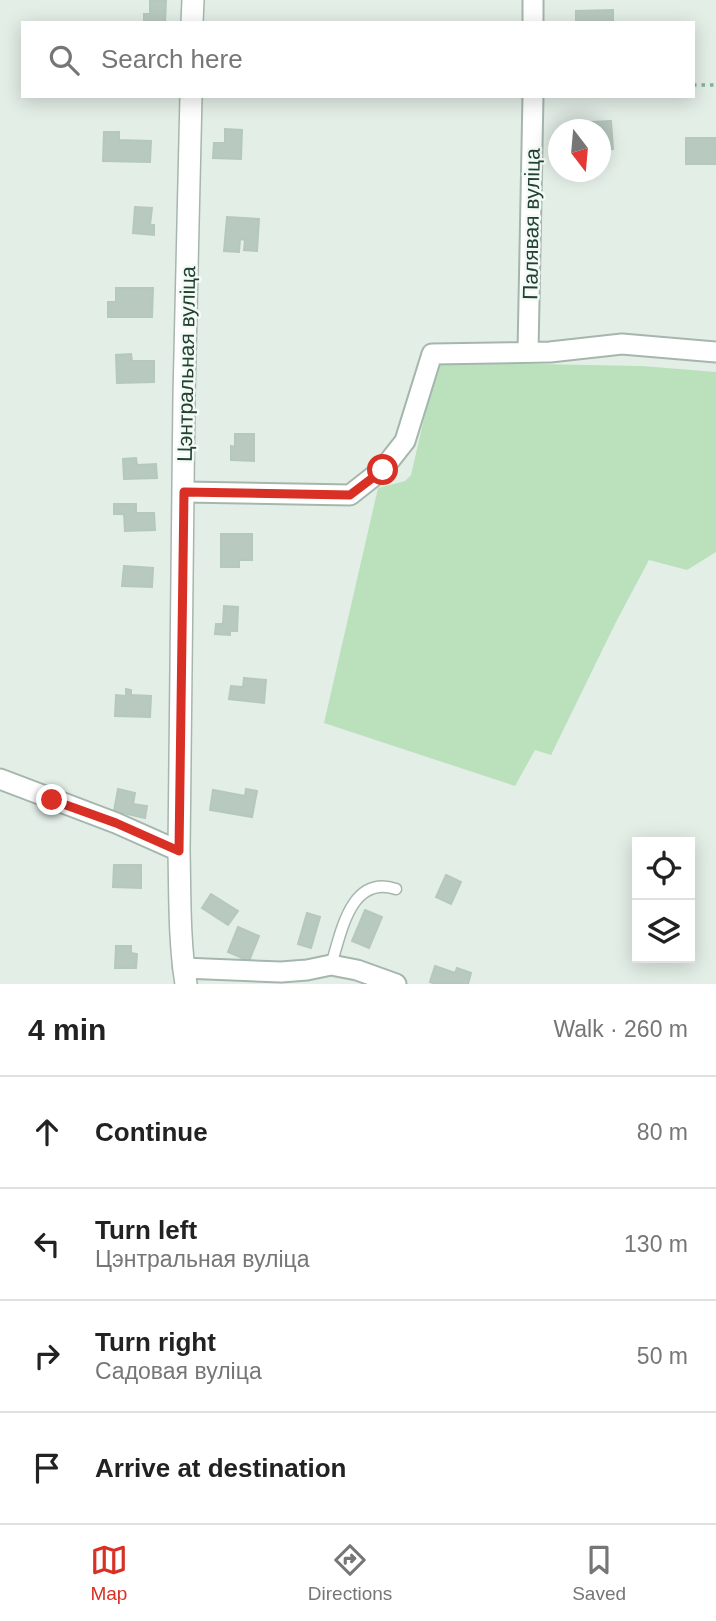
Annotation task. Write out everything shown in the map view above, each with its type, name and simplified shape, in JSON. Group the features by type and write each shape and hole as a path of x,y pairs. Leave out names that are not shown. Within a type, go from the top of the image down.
{"street":[{"path":"192,21 193,0"},
{"path":"533,0 533,21"},
{"name":"Цэнтральная вуліца","path":"191,98 184,396 179,851 184,976 281,972 331,965 357,970 396,984"},
{"name":"Палявая вуліца","path":"528,352 533,98"},
{"path":"184,492 350,495 383,470 405,441 432,354 550,352 622,344 716,352"},
{"path":"0,779 116,823 179,851"}],"lane":[{"path":"331,965 345,920 356,899 373,889 396,889"}],"path":[{"path":"695,85 716,85"}],"green space":[{"path":"437,362 642,366 716,372 716,552 687,570 649,560 551,755 535,750 515,786 324,723 378,488 405,481 411,475"}],"building":[{"path":"150,0 166,0 165,21 144,21 144,14 150,14"},
{"path":"613,10 613,21 576,21 576,11"},
{"path":"225,129 242,130 241,159 213,158 214,143 225,143"},
{"path":"104,132 119,132 119,140 151,141 150,162 103,161"},
{"path":"686,138 716,138 716,164 686,164"},
{"path":"135,207 152,208 150,225 154,225 154,235 133,233"},
{"path":"227,217 259,219 257,251 244,250 245,240 240,239 239,252 224,251"},
{"path":"116,288 153,288 152,317 108,317 108,302 116,302"},
{"path":"131,354 132,361 154,361 154,382 117,383 116,355"},
{"path":"235,434 254,434 254,461 231,460 231,446 235,447"},
{"path":"136,458 137,465 156,464 157,478 124,479 123,459"},
{"path":"114,504 136,504 136,513 154,513 155,530 125,531 124,514 114,514"},
{"path":"221,534 252,534 252,560 239,560 239,567 221,567"},
{"path":"124,566 153,568 152,587 122,586"},
{"path":"224,606 238,607 237,631 230,631 230,635 215,634 216,624 223,624"},
{"path":"244,678 266,680 264,703 229,699 231,686 243,687"},
{"path":"126,689 131,690 131,695 151,696 150,717 115,716 116,695 126,696"},
{"path":"118,789 135,793 133,804 147,806 145,818 114,811"},
{"path":"246,789 257,791 252,817 210,810 213,790 245,796"},
{"path":"114,865 141,865 141,888 113,887"},
{"path":"446,875 461,882 451,904 436,897"},
{"path":"211,894 238,911 228,925 202,908"},
{"path":"365,910 382,917 369,948 352,941"},
{"path":"307,913 320,917 311,948 298,944"},
{"path":"238,927 259,936 249,961 228,952"},
{"path":"116,946 131,946 131,953 137,954 136,968 115,968"},
{"path":"435,966 455,973 457,968 471,973 468,984 430,982"}],"route":[{"path":"52,800 116,823 179,851 184,492 350,495 383,470"}]}
